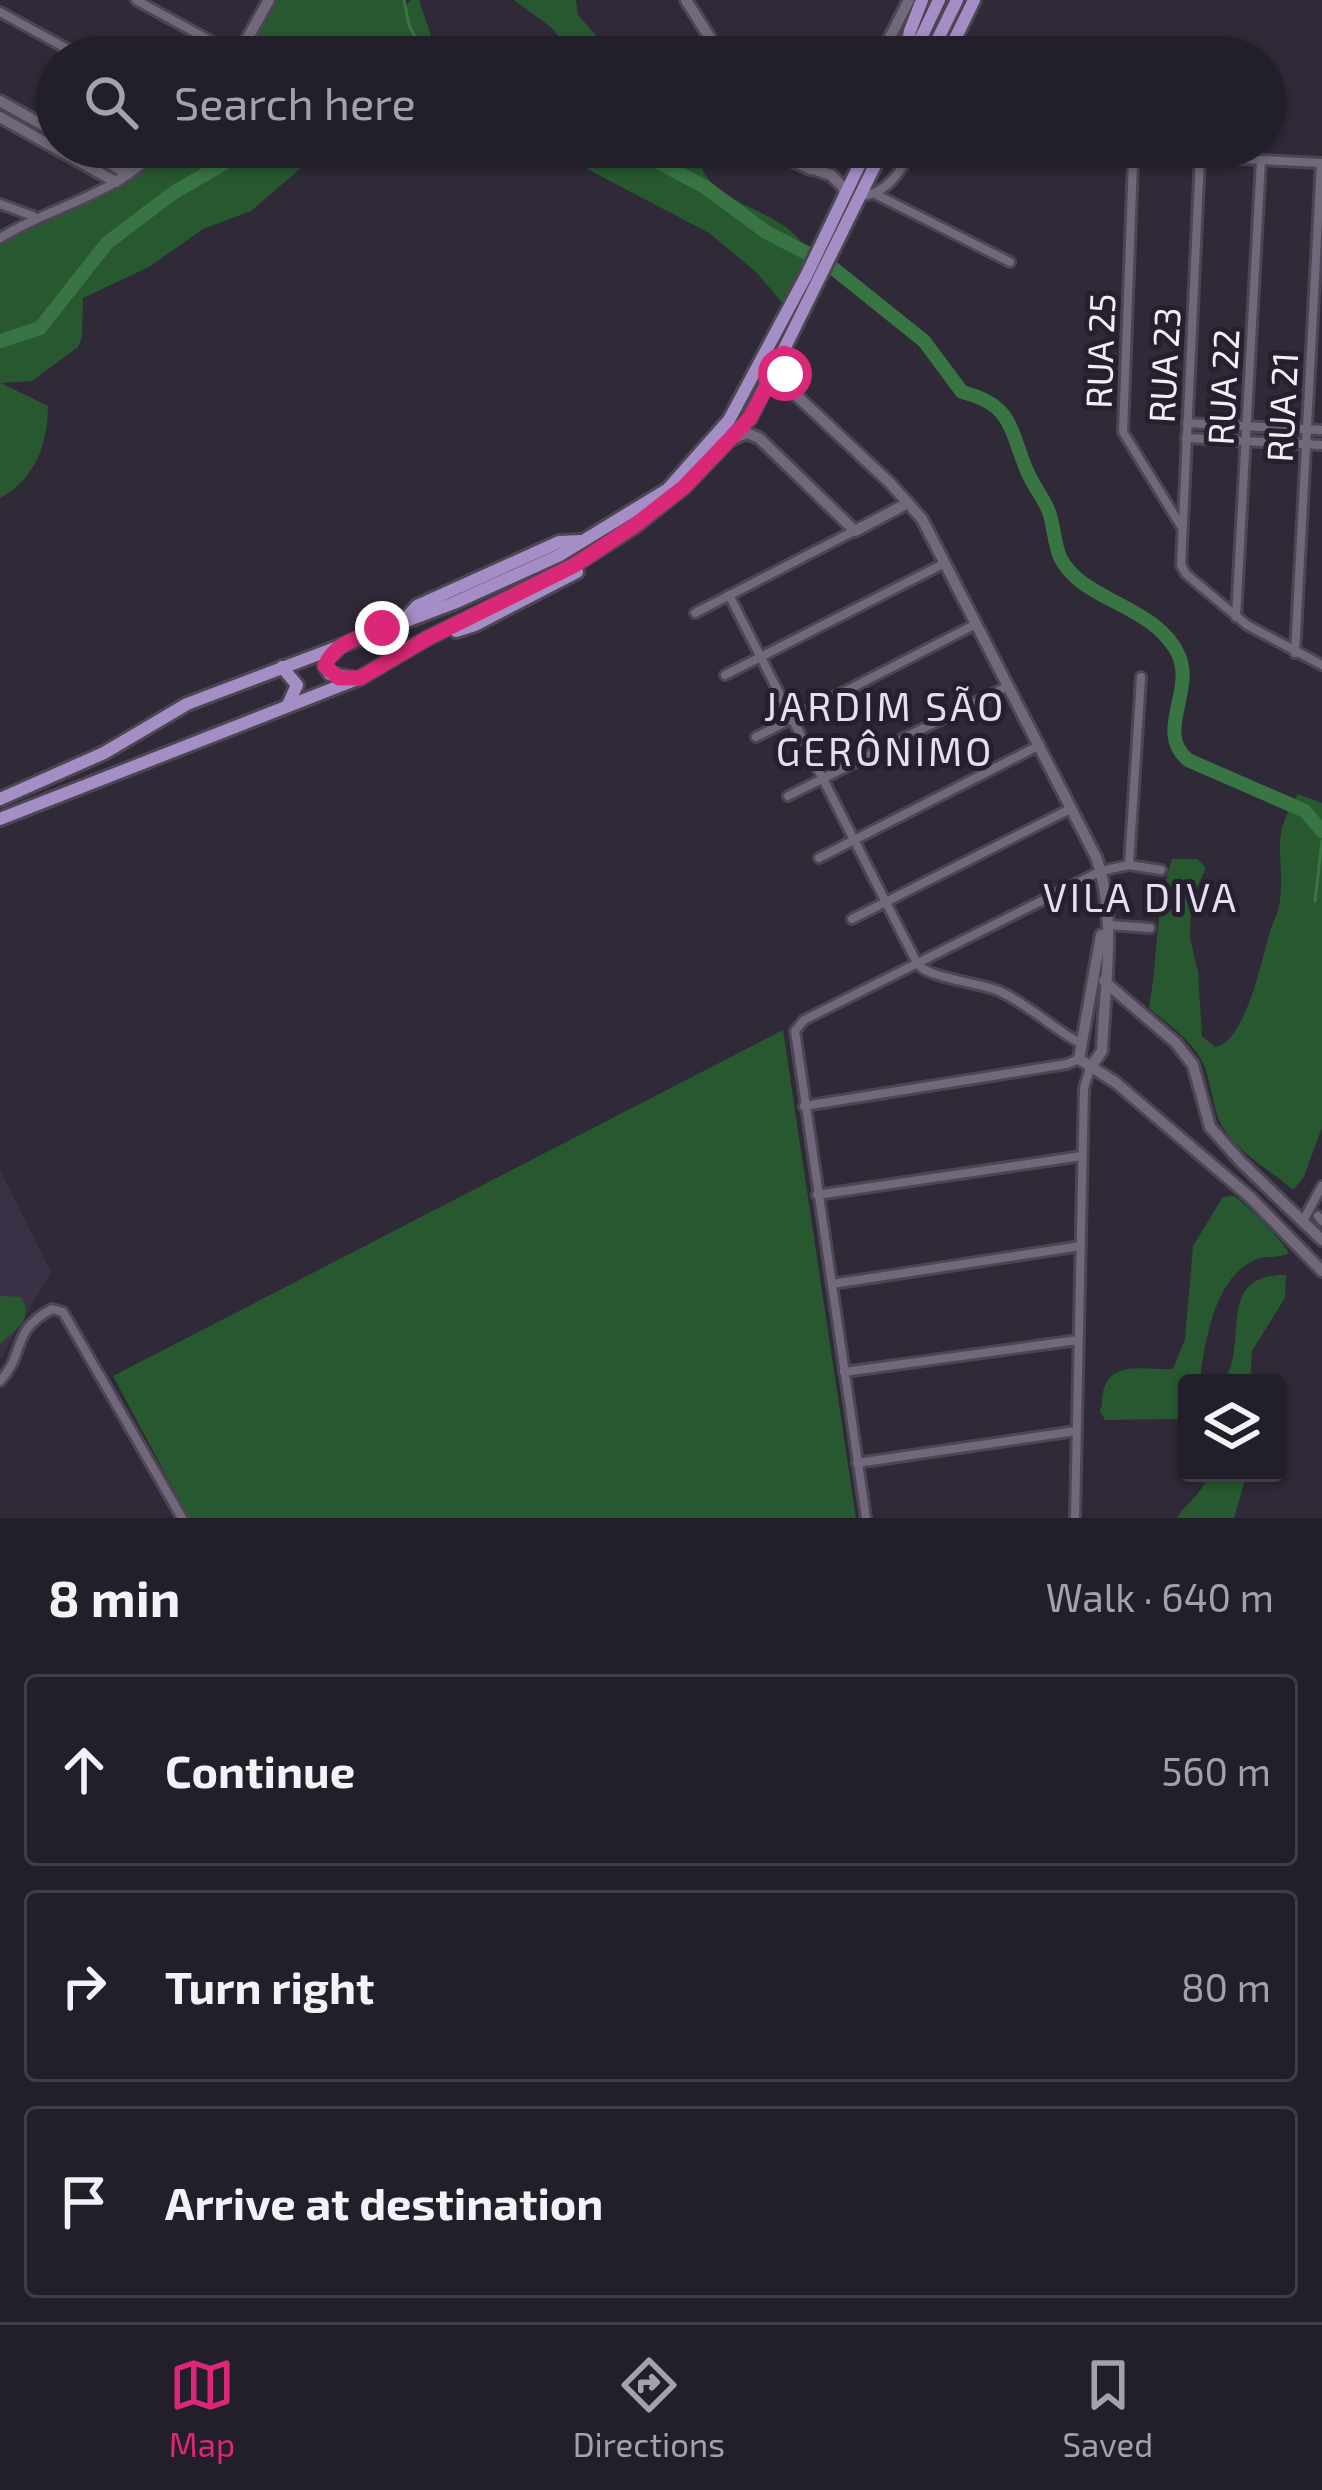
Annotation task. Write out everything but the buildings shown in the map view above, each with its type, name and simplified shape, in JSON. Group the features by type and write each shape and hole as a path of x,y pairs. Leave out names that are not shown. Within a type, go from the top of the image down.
{"main road":[{"path":"248,36 269,0"},
{"path":"686,0 709,36"},
{"path":"891,36 909,0"},
{"path":"910,36 922,0"},
{"path":"920,36 939,0"},
{"path":"939,36 957,0"},
{"path":"958,36 974,0"},
{"path":"0,101 36,121"},
{"path":"0,117 36,137"},
{"path":"91,168 116,182 136,168"},
{"path":"118,168 128,174"},
{"path":"807,168 836,178 851,198"},
{"path":"851,198 861,168"},
{"path":"0,819 360,678 426,639 575,565 634,526 684,487 750,418 784,353 826,249 870,168"},
{"path":"0,799 104,753 187,704 400,623 560,555 668,489 729,420 813,277"},
{"path":"784,353 785,374 797,396 922,519 1101,871 1108,902 1102,1051 1090,1068"},
{"path":"729,440 747,433 759,438 855,531 908,503"},
{"path":"340,645 325,666 339,678 360,678"},
{"path":"283,668 296,686 288,706"},
{"path":"1108,902 1079,1059 1115,1082 1230,1181 1318,1266"},
{"path":"1104,981 1176,1043 1193,1065 1210,1127 1321,1238 1313,1247 1318,1266"},
{"path":"1080,1043 1102,1051"},
{"path":"1192,1151 1210,1152 1218,1136"}],"street":[{"path":"136,0 201,36"},
{"path":"0,12 44,36"},
{"path":"1286,162 1322,164"},
{"name":"RUA 21","path":"1295,653 1322,164"},
{"path":"877,195 901,168"},
{"name":"RUA 25","path":"1133,168 1123,432 1182,527"},
{"name":"RUA 23","path":"1199,168 1180,565 1236,617"},
{"name":"RUA 22","path":"1236,617 1261,168"},
{"path":"0,238 34,217 116,182"},
{"path":"851,198 877,195 1010,262"},
{"path":"0,204 34,217"},
{"path":"1187,423 1322,430"},
{"path":"1186,438 1322,445"},
{"path":"695,613 855,531"},
{"path":"725,675 945,563"},
{"path":"729,596 917,965 926,973 945,974 1002,993 1080,1043"},
{"path":"1236,617 1322,665"},
{"path":"755,737 976,624"},
{"path":"1130,865 1141,677"},
{"path":"788,796 1008,686"},
{"path":"819,858 1040,746"},
{"path":"852,920 1072,808"},
{"path":"866,1518 795,1031 804,1020 1101,871 1130,865 1161,870"},
{"path":"1108,925 1150,928"},
{"path":"940,955 938,968 945,974"},
{"path":"804,1106 1079,1059"},
{"path":"1075,1518 1084,1078 1090,1068"},
{"path":"817,1195 1082,1156"},
{"path":"1304,1220 1322,1186"},
{"path":"832,1284 1081,1246"},
{"path":"0,1381 11,1368 20,1336 29,1324 52,1310 63,1312 182,1518"},
{"path":"844,1372 1078,1340"},
{"path":"856,1462 1076,1431"}],"shaded area":[{"path":"0,1170 51,1272 0,1359"}],"green space":[{"path":"273,0 404,0 406,5 419,0 431,36 253,36"},
{"path":"514,0 576,0 578,15 596,36 558,36"},
{"path":"135,168 301,168 251,211 203,229 149,267 83,298 78,347 32,381 1,383 48,406 45,433 31,471 0,498 0,241 41,216 82,202"},
{"path":"585,168 702,168 728,196 799,239 809,256 792,287 789,311 756,272 709,233"},
{"path":"1298,794 1322,803 1322,1127 1304,1177 1293,1190 1229,1136 1196,1052 1149,1008 1166,877 1172,859 1198,859 1206,868 1191,900 1190,938 1198,972 1202,1036 1215,1047 1235,1031 1250,1000 1278,909 1281,835"},
{"path":"783,1030 856,1518 189,1518 113,1376"},
{"path":"1233,1196 1289,1253 1261,1258 1234,1275 1211,1321 1202,1374 1178,1374 1178,1419 1105,1420 1100,1410 1104,1387 1117,1372 1173,1369 1185,1339 1193,1246 1223,1197"},
{"path":"1286,1275 1285,1298 1252,1351 1251,1374 1227,1374 1242,1297 1250,1285 1264,1278"},
{"path":"0,1296 21,1297 26,1312 22,1324 0,1344"},
{"path":"1204,1482 1244,1482 1234,1518 1177,1518"}],"waterway":[{"path":"404,0 414,36"},
{"path":"0,341 40,328 107,243 173,193 216,168"},
{"path":"669,168 705,187 766,232 828,264 924,341 962,392 1000,411 1047,507 1058,552 1070,572 1154,625 1179,656 1182,684 1175,725 1179,749 1188,760 1305,811 1322,831"},
{"path":"1315,901 1322,841"}],"district":[{"name":"JARDIM SÃO GERÔNIMO","path":"885,728"},
{"name":"VILA DIVA","path":"1141,896"}],"route":[{"path":"382,628 340,645 327,658 330,674 360,678 426,639 575,565 684,487 750,418 784,353 785,374"}]}
